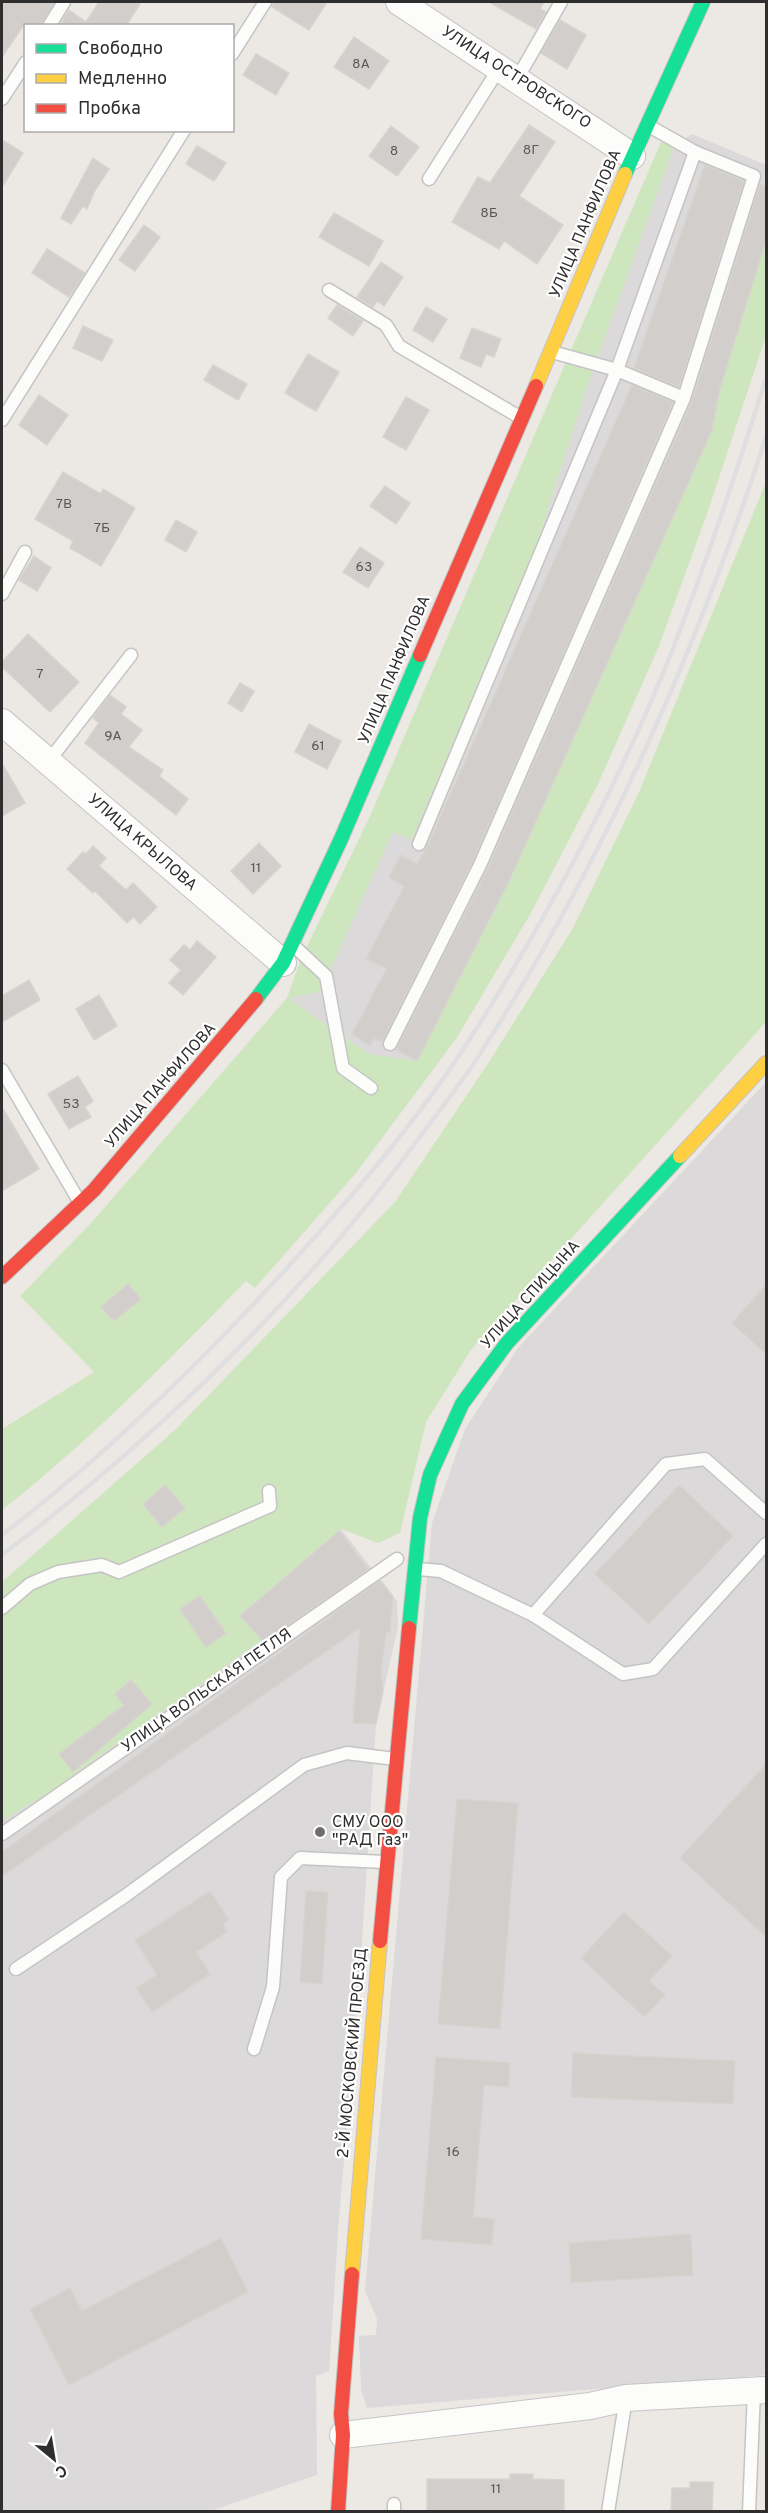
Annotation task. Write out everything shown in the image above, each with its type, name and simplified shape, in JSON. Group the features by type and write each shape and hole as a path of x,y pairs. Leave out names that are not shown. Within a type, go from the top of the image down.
{"street":[{"name":"УЛИЦА ОСТРОВСКОГО","path":"399,2 632,156"},
{"name":"УЛИЦА ПАНФИЛОВА","path":"2,1277 81,1204 233,1029 287,953 341,839 551,351 632,156 703,2"},
{"name":"УЛИЦА КРЫЛОВА","path":"5,732 48,762 287,953"},
{"name":"УЛИЦА СПИЦЫНА","path":"412,1598 406,1564 430,1475 462,1404 507,1343 766,1063"},
{"name":"2-Й МОСКОВСКИЙ ПРОЕЗД","path":"338,2511 343,2435 341,2414 386,1862 412,1598"},
{"path":"343,2435 590,2406 626,2397 760,2390"}],"lane":[{"path":"50,24 64,2"},
{"path":"234,51 265,2"},
{"path":"429,179 561,2"},
{"path":"2,99 24,65"},
{"path":"390,1044 480,865 684,398 754,176 695,152 648,125"},
{"path":"2,420 183,132"},
{"path":"419,844 617,370 695,152"},
{"path":"330,290 386,326 399,346 521,418"},
{"path":"551,351 617,370 684,398"},
{"path":"2,594 25,552"},
{"path":"48,762 131,656"},
{"path":"287,953 326,976 343,1068 371,1088"},
{"path":"2,1070 81,1204"},
{"path":"533,1615 666,1464 705,1458 766,1513"},
{"path":"2,1608 30,1584 58,1572 102,1565 119,1572 270,1506 269,1491"},
{"path":"406,1564 441,1571 533,1615 623,1674 653,1669 766,1544"},
{"name":"УЛИЦА ВОЛЬСКАЯ ПЕТЛЯ","path":"2,1834 406,1564"},
{"path":"16,1969 125,1896 304,1765 347,1753 396,1759"},
{"path":"254,2049 273,1988 281,1877 300,1858 386,1862"},
{"path":"749,2511 760,2390"},
{"path":"608,2511 626,2397"}],"shaded area":[{"path":"692,134 766,165 766,240 719,392 712,430 510,879 417,1061 369,1054 287,998 320,992 393,832 412,839 537,543 588,384 674,147"},
{"path":"766,1082 766,2375 367,2408 361,2390 359,2336 376,2335 377,2319 365,2291 432,1523 465,1429 518,1348"},
{"path":"341,1529 397,1601 398,1627 376,1724 359,1987 339,2218 329,2371 316,2376 317,2475 210,2511 2,2512 2,1821 48,1793 262,1640 240,1616"}],"green space":[{"path":"661,142 674,147 588,384 537,543 412,840 393,832 320,992 288,998 369,1054 417,1061 510,879 712,430 719,392 766,240 766,336 708,511 659,646 599,782 531,913 456,1039 356,1173 255,1288 246,1281 97,1428 35,1484 2,1510 2,1429 94,1372 20,1296 92,1222 287,998 301,959 370,816"},
{"path":"766,482 766,1022 471,1350 426,1422 400,1533 378,1543 341,1529 240,1616 262,1640 48,1793 2,1821 2,1582 176,1429 395,1202 489,1062 573,928 639,792"}],"building":[{"path":"2,2 55,2 42,24 24,24 2,57"},
{"path":"99,2 141,2 127,24 60,24 69,10 86,22"},
{"path":"273,2 327,2 309,30 272,7"},
{"path":"489,2 544,2 540,9 546,12 536,29"},
{"path":"560,20 586,35 567,69 541,53"},
{"path":"354,37 389,61 369,89 334,67"},
{"path":"256,54 289,73 276,95 243,75"},
{"path":"529,125 555,142 519,196 563,225 537,264 504,241 499,249 452,222 478,177 490,183"},
{"path":"391,126 419,147 397,176 369,156"},
{"path":"2,140 23,153 2,187"},
{"path":"197,146 226,163 214,181 186,164"},
{"path":"93,158 109,169 94,192 87,209 83,206 71,224 61,218"},
{"path":"705,165 744,181 679,387 634,368"},
{"path":"760,184 766,186 766,240 719,392 712,430 510,879 417,1061 396,1050 488,868 692,401"},
{"path":"334,213 383,241 369,266 319,237"},
{"path":"144,225 160,237 135,271 119,260"},
{"path":"47,249 85,273 69,297 32,273"},
{"path":"381,262 403,277 384,306 377,301 373,307 357,297"},
{"path":"337,305 363,321 353,336 328,318"},
{"path":"426,307 447,319 433,342 413,330"},
{"path":"83,326 113,340 102,361 73,348"},
{"path":"472,328 501,339 494,357 486,354 481,367 460,358"},
{"path":"308,354 339,372 316,411 285,393"},
{"path":"213,365 247,384 238,400 204,380"},
{"path":"632,385 673,402 473,861 382,1042 374,1038 370,1046 352,1034 387,968 366,959 404,887 389,877 401,855 417,864 427,847"},
{"path":"39,395 68,415 47,445 19,425"},
{"path":"406,397 429,410 406,450 383,437"},
{"path":"63,472 101,494 103,489 135,508 101,566 70,548 73,541 35,519"},
{"path":"385,486 410,503 396,524 370,506"},
{"path":"176,520 197,532 186,552 165,540"},
{"path":"360,547 384,563 368,588 343,572"},
{"path":"34,556 51,568 37,591 19,580"},
{"path":"28,634 79,682 50,712 2,667 2,662"},
{"path":"240,683 254,691 242,712 228,703"},
{"path":"110,695 126,707 121,714 142,730 129,747 163,770 159,776 188,799 176,815 85,743 99,723 93,718"},
{"path":"309,724 341,741 327,769 295,752"},
{"path":"2,763 25,803 2,816"},
{"path":"259,843 281,866 253,894 231,871"},
{"path":"93,846 106,858 99,866 126,890 133,883 157,907 140,924 134,917 127,923 95,891 93,893 67,869 83,852 86,854"},
{"path":"197,941 216,957 183,995 169,983 181,970 170,960 184,945 190,950"},
{"path":"29,980 40,1000 2,1022 2,996"},
{"path":"99,995 117,1026 94,1040 76,1009"},
{"path":"78,1076 93,1101 85,1107 91,1117 69,1129 48,1094"},
{"path":"2,1107 39,1169 2,1191"},
{"path":"128,1284 141,1299 114,1321 101,1307"},
{"path":"766,1285 766,1354 732,1323"},
{"path":"165,1485 185,1508 162,1527 143,1504"},
{"path":"679,1485 733,1536 649,1624 595,1574"},
{"path":"339,1531 368,1569 264,1642 240,1616"},
{"path":"378,1582 382,1582 393,1597 390,1631 386,1633 381,1672 383,1691 376,1724 353,1723 360,1628 2,1876 2,1852"},
{"path":"200,1596 226,1633 206,1647 180,1609"},
{"path":"131,1680 152,1704 73,1772 59,1754 124,1705 115,1694"},
{"path":"766,1764 766,1937 680,1858"},
{"path":"457,1799 518,1803 500,2029 438,2024"},
{"path":"210,1891 229,1920 223,1924 227,1932 196,1952 210,1974 152,2012 136,1988 157,1975 135,1940"},
{"path":"306,1891 328,1892 322,1984 300,1982"},
{"path":"624,1912 672,1956 649,1981 665,1995 644,2017 581,1958"},
{"path":"573,2053 735,2061 733,2104 571,2097"},
{"path":"436,2057 510,2063 508,2087 484,2085 473,2217 494,2219 492,2245 421,2239"},
{"path":"691,2234 693,2275 571,2283 569,2243"},
{"path":"221,2238 248,2292 69,2385 30,2309 70,2288 82,2311"},
{"path":"510,2474 533,2474 533,2479 564,2480 564,2511 427,2511 427,2479 510,2479"},
{"path":"690,2482 713,2482 712,2511 671,2511 672,2488 690,2488"}],"railway":[{"path":"2,1535 43,1503 122,1434 234,1325 368,1176 409,1126 464,1048 551,903 630,749 687,613 766,378"},
{"path":"2,1555 61,1509 175,1410 281,1304 379,1190 472,1066 523,984 565,910 642,756 709,598 766,437"}],"traffic: fast":[{"path":"625,174 703,2"},
{"path":"256,999 283,963 341,839 420,655"},
{"path":"409,1628 420,1518 430,1475 462,1404 507,1343 680,1156"}],"traffic: slow":[{"path":"536,386 625,174"},
{"path":"680,1156 766,1063"},
{"path":"352,2274 380,1941"}],"traffic: jam":[{"path":"420,655 536,386"},
{"path":"2,1277 94,1190 256,999"},
{"path":"380,1941 409,1628"},
{"path":"338,2512 343,2435 341,2414 352,2274"}],"place":[{"name":"СМУ ООО \"РАД Газ\"","path":"320,1832"}]}
